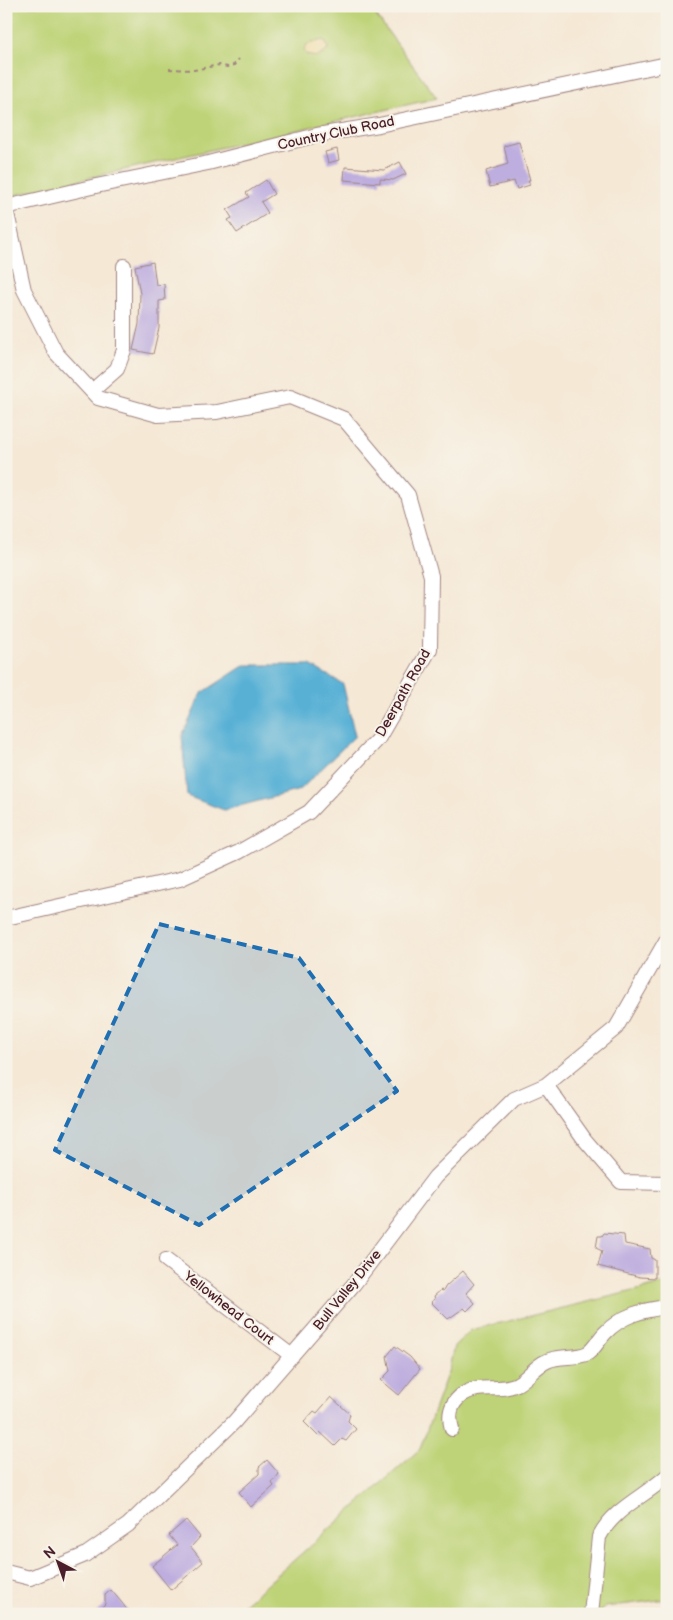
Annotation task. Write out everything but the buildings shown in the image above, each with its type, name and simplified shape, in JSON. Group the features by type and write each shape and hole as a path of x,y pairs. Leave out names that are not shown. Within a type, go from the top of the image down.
{"street":[{"name":"Country Club Road","path":"6,208 96,186 208,163 316,135 378,125 667,64"},
{"name":"Deerpath Road","path":"6,208 24,290 56,353 98,398 158,415 217,412 290,397 344,419 408,495 431,576 430,649 378,739 309,812 239,852 180,879 6,918"},
{"path":"92,392 118,369 124,350 124,266"},
{"name":"Bull Valley Drive","path":"6,1572 30,1578 84,1555 128,1524 234,1422 354,1284 435,1177 514,1099 546,1085 616,1028 667,939"},
{"path":"546,1085 585,1140 621,1182 667,1183"},
{"name":"Yellowhead Court","path":"166,1260 292,1356"},
{"path":"452,1428 449,1417 451,1408 453,1403 464,1393 477,1389 503,1388 516,1384 538,1366 549,1360 587,1353 609,1329 627,1316 641,1311 667,1307"},
{"path":"591,1614 599,1537 612,1518 667,1476"}],"path":[{"path":"169,69 194,70 219,65 227,68 234,65 239,59"}],"highlighted area":[{"path":"159,924 299,958 397,1091 199,1225 55,1150"}],"green space":[{"path":"6,6 369,6 437,98 6,197"},
{"path":"667,1283 667,1599 605,1607 598,1614 233,1614 420,1449 449,1369 454,1346 471,1330"}],"sand":[{"path":"322,40 326,43 328,49 325,52 319,56 307,55 304,51 306,45"}],"water":[{"path":"245,665 310,665 343,684 355,736 300,790 224,810 187,796 182,736 202,693"}]}
